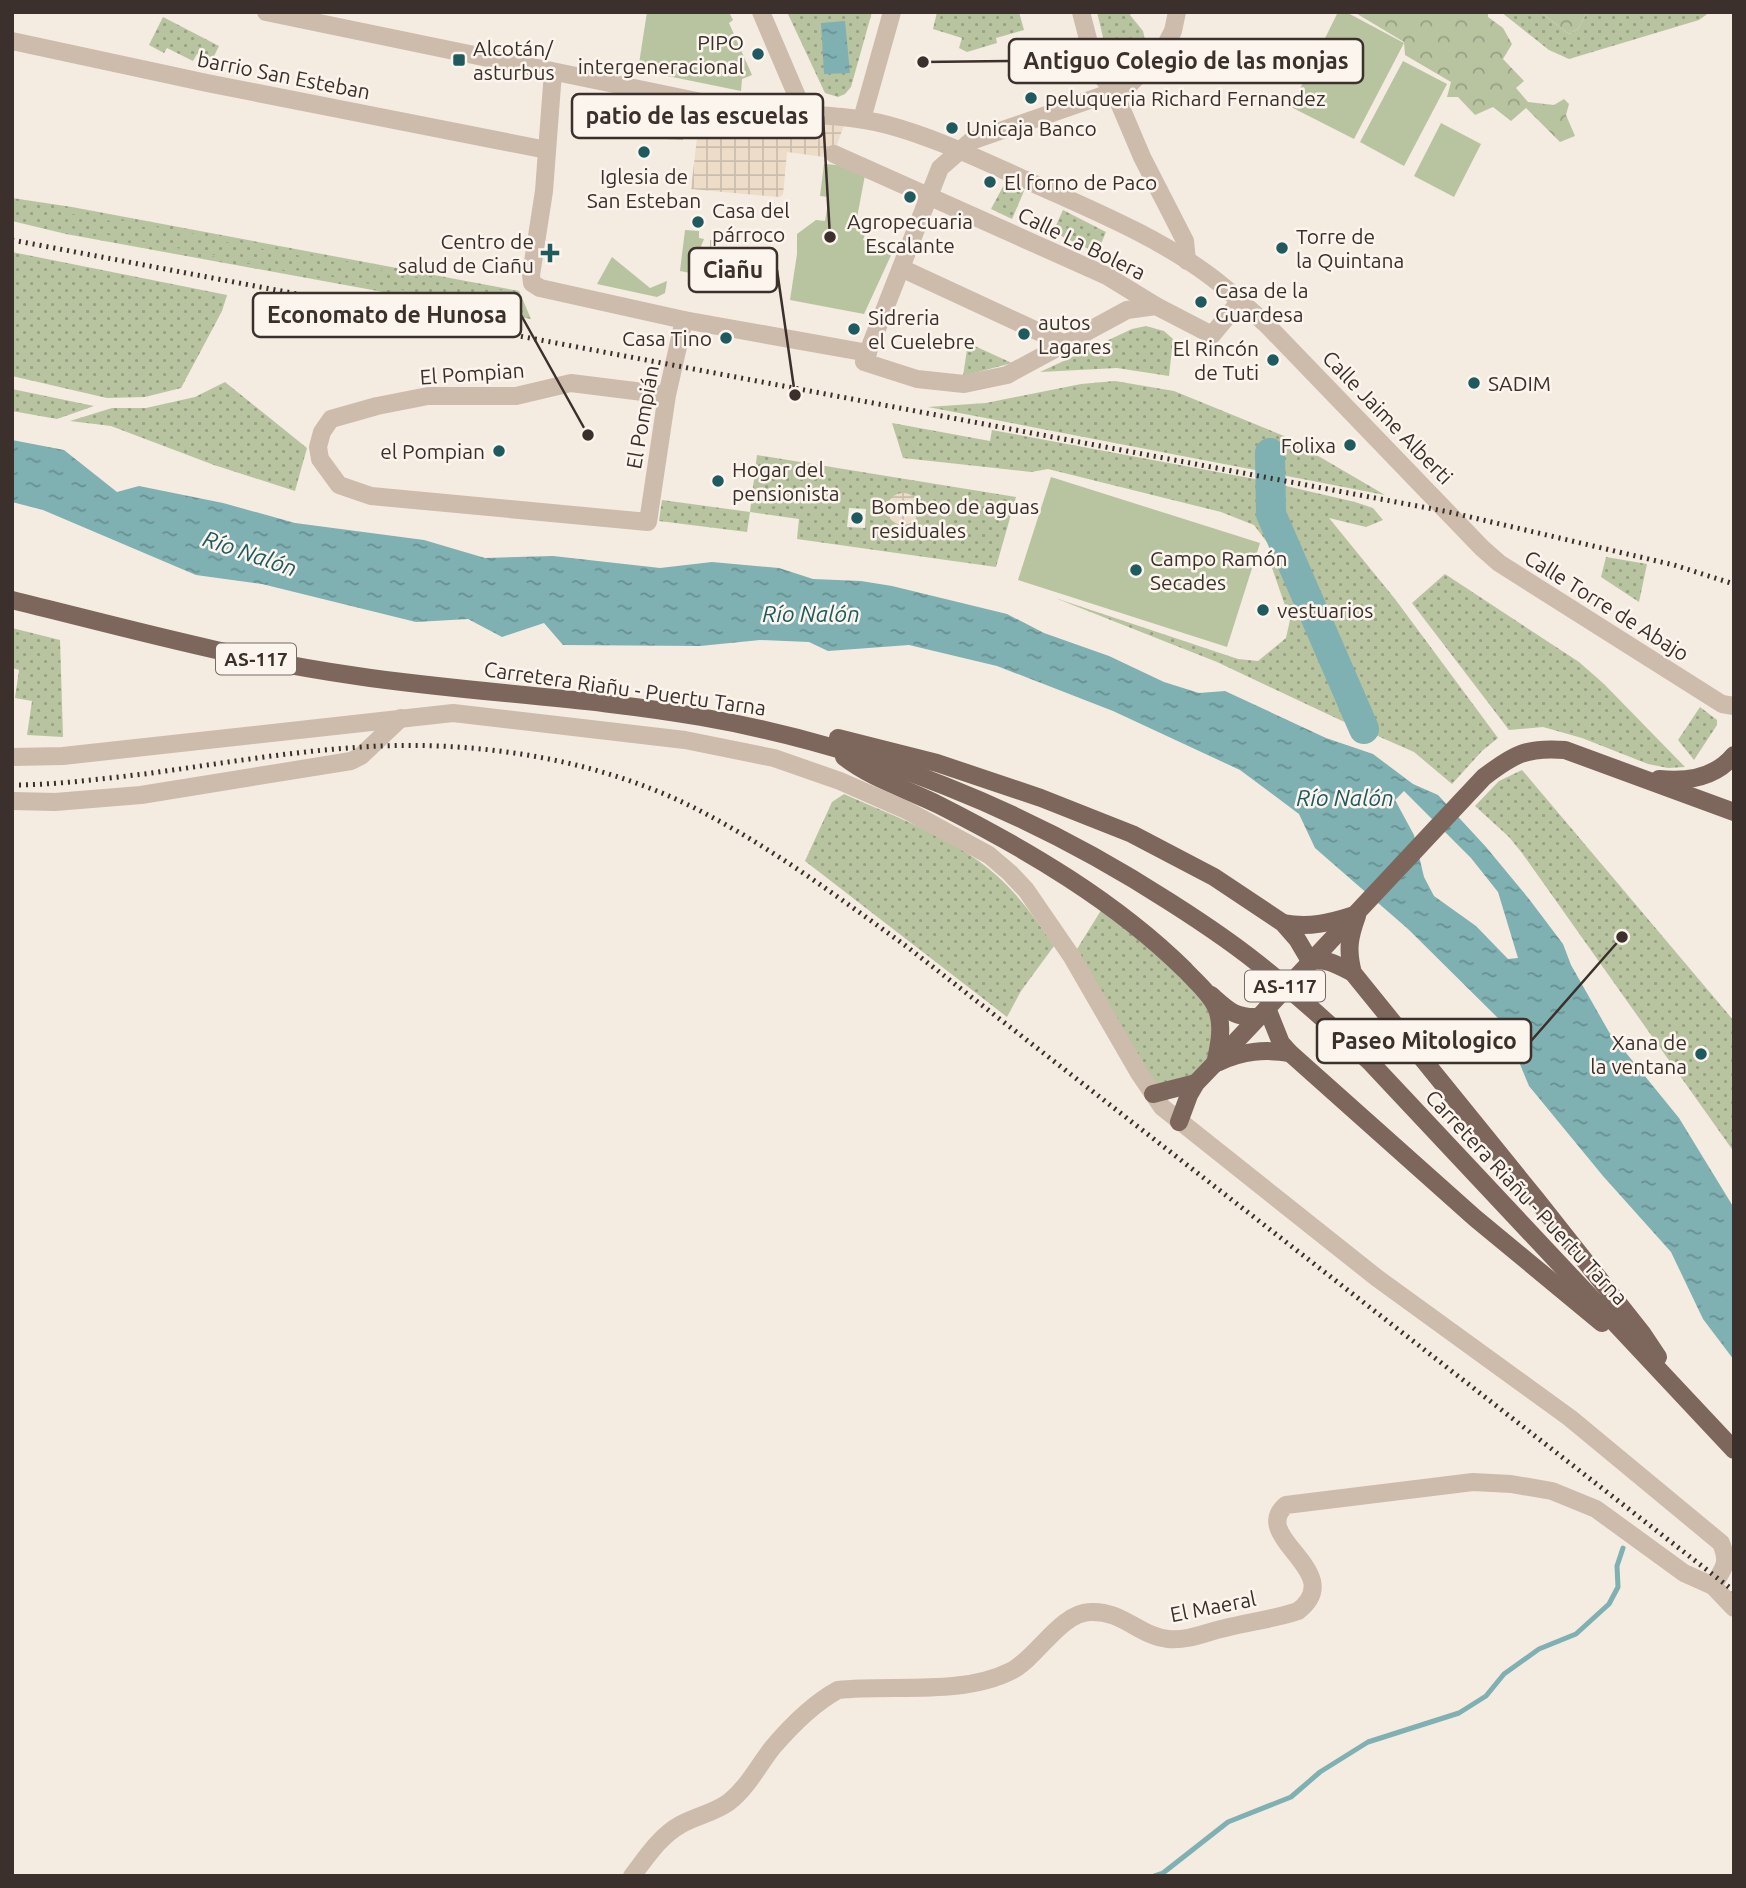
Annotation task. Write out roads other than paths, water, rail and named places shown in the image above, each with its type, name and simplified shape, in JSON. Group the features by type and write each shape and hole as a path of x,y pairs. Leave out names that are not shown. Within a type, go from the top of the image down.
{"main road":[{"name":"Carretera Riañu - Puertu Tarna","path":"12,600 252,658 357,676 686,715 775,732 949,786 1029,822 1118,868 1265,968 1371,1063 1734,1450"},
{"path":"775,732 805,730 937,763 1041,798 1132,834 1214,877 1283,923 1297,939 1305,967"},
{"path":"832,748 857,767 938,804 1016,847 1105,904 1158,944 1208,993 1235,1015 1245,1018 1266,1010"},
{"path":"1179,1122 1196,1083 1360,912 1473,788 1500,765 1524,751 1542,748 1565,750 1734,812"},
{"path":"1634,776 1667,780 1700,778 1726,764 1734,755"},
{"path":"1283,923 1323,926 1360,912"},
{"path":"1353,973 1348,954 1350,937 1360,912"},
{"path":"1305,967 1321,959 1353,973 1642,1333 1685,1398"},
{"path":"1208,993 1217,1008 1220,1027 1214,1064"},
{"path":"1266,1010 1281,1043 1290,1053 1475,1218 1598,1321 1644,1354"},
{"path":"1214,1064 1234,1055 1256,1051 1290,1053"},
{"path":"1153,1094 1196,1083"}],"street":[{"name":"Calle Jaime Alberti","path":"266,12 301,16 740,110 862,119 888,125 960,150 1110,218 1209,275 1277,334 1473,538"},
{"path":"761,12 805,115"},
{"path":"862,119 892,12"},
{"path":"1081,12 1096,70 1114,91 1142,157 1185,241 1187,261"},
{"path":"866,357 940,169 971,141 1127,87 1162,52 1173,31 1177,12"},
{"name":"barrio San Esteban","path":"12,41 207,83 547,150"},
{"path":"553,72 544,191 531,275 533,283 540,288 866,357 917,379 964,384 1007,375 1127,310 1156,306"},
{"name":"Calle La Bolera","path":"834,154 1107,275 1156,306 1212,335 1240,301"},
{"path":"901,268 1065,344"},
{"name":"El Pompián","path":"648,522 667,395 684,320"},
{"name":"El Pompian","path":"648,522 371,496 340,485 320,459 318,447 322,432 331,419 350,412 428,396 516,396 571,383 667,395"},
{"name":"Calle Torre de Abajo","path":"1473,538 1499,563 1728,705 1734,721"},
{"path":"12,757 63,756 453,713 685,740 774,758 840,781 908,811 989,855 1026,890 1072,957 1162,1107 1377,1278 1570,1418 1721,1543 1727,1556 1726,1566 1713,1586 1734,1608"},
{"path":"12,801 55,802 141,795 351,761 361,756 401,718"},
{"name":"El Maeral","path":"632,1876 666,1834 677,1826 728,1803 750,1781 772,1748 825,1697 838,1690 930,1687 998,1677 1025,1662 1074,1616 1088,1611 1119,1616 1148,1634 1170,1640 1298,1611 1307,1604 1312,1594 1312,1581 1276,1525 1275,1518 1286,1505 1473,1482 1530,1486 1575,1499 1596,1510 1684,1573 1713,1586"}],"water":[{"path":"845,21 850,73 824,74 821,23"},
{"name":"Río Nalón","path":"12,440 64,450 117,492 139,486 223,503 295,523 424,540 485,558 553,556 660,568 712,562 779,568 813,579 861,581 892,586 1007,614 1044,633 1109,656 1164,682 1199,693 1225,691 1326,738 1373,754 1413,784 1438,795 1529,899 1563,944 1571,965 1609,1032 1679,1118 1734,1208 1734,1360 1703,1319 1671,1252 1603,1176 1529,1086 1503,1023 1408,929 1315,848 1299,814 1240,770 1113,711 997,666 909,645 828,651 809,642 760,640 700,646 563,645 544,623 502,637 468,619 416,622 262,584 196,575 43,510 12,502","holes":["1404,791 1471,858 1498,892 1518,958 1508,959 1476,926 1434,896 1424,877 1414,835 1395,800"]}],"waterway":[{"path":"1270,453 1271,514 1364,729"},
{"path":"1154,1876 1163,1873 1228,1822 1291,1797 1320,1772 1368,1742 1459,1713 1486,1696 1504,1674 1539,1649 1576,1634 1609,1604 1618,1587 1617,1566 1623,1548"}],"railway":[{"path":"12,240 1449,512 1674,565 1734,584"},
{"path":"12,785 111,778 322,750 440,746 533,756 579,766 667,795 759,845 906,946 1734,1591"}],"place":[{"name":"PIPO intergeneracional","path":"758,54"},
{"name":"Alcotán/ asturbus","path":"459,60"},
{"name":"Antiguo Colegio de las monjas","path":"923,62"},
{"name":"peluqueria Richard Fernandez","path":"1031,98"},
{"name":"Unicaja Banco","path":"952,128"},
{"name":"Iglesia de San Esteban","path":"644,152"},
{"name":"El forno de Paco","path":"990,182"},
{"name":"Agropecuaria Escalante","path":"910,197"},
{"name":"Casa del párroco","path":"698,222"},
{"name":"patio de las escuelas","path":"830,237"},
{"name":"Torre de la Quintana","path":"1282,248"},
{"name":"Centro de salud de Ciañu","path":"550,253"},
{"name":"Casa de la Guardesa","path":"1201,302"},
{"name":"Sidreria el Cuelebre","path":"854,329"},
{"name":"autos Lagares","path":"1024,334"},
{"name":"Casa Tino","path":"726,338"},
{"name":"El Rincón de Tuti","path":"1273,360"},
{"name":"SADIM","path":"1474,383"},
{"name":"Ciañu","path":"795,395"},
{"name":"Economato de Hunosa","path":"588,435"},
{"name":"Folixa","path":"1350,445"},
{"name":"el Pompian","path":"499,451"},
{"name":"Hogar del pensionista","path":"718,481"},
{"name":"Bombeo de aguas residuales","path":"857,518"},
{"name":"Campo Ramón Secades","path":"1136,570"},
{"name":"vestuarios","path":"1263,610"},
{"name":"Paseo Mitologico","path":"1622,937"},
{"name":"Xana de la ventana","path":"1701,1054"}]}
